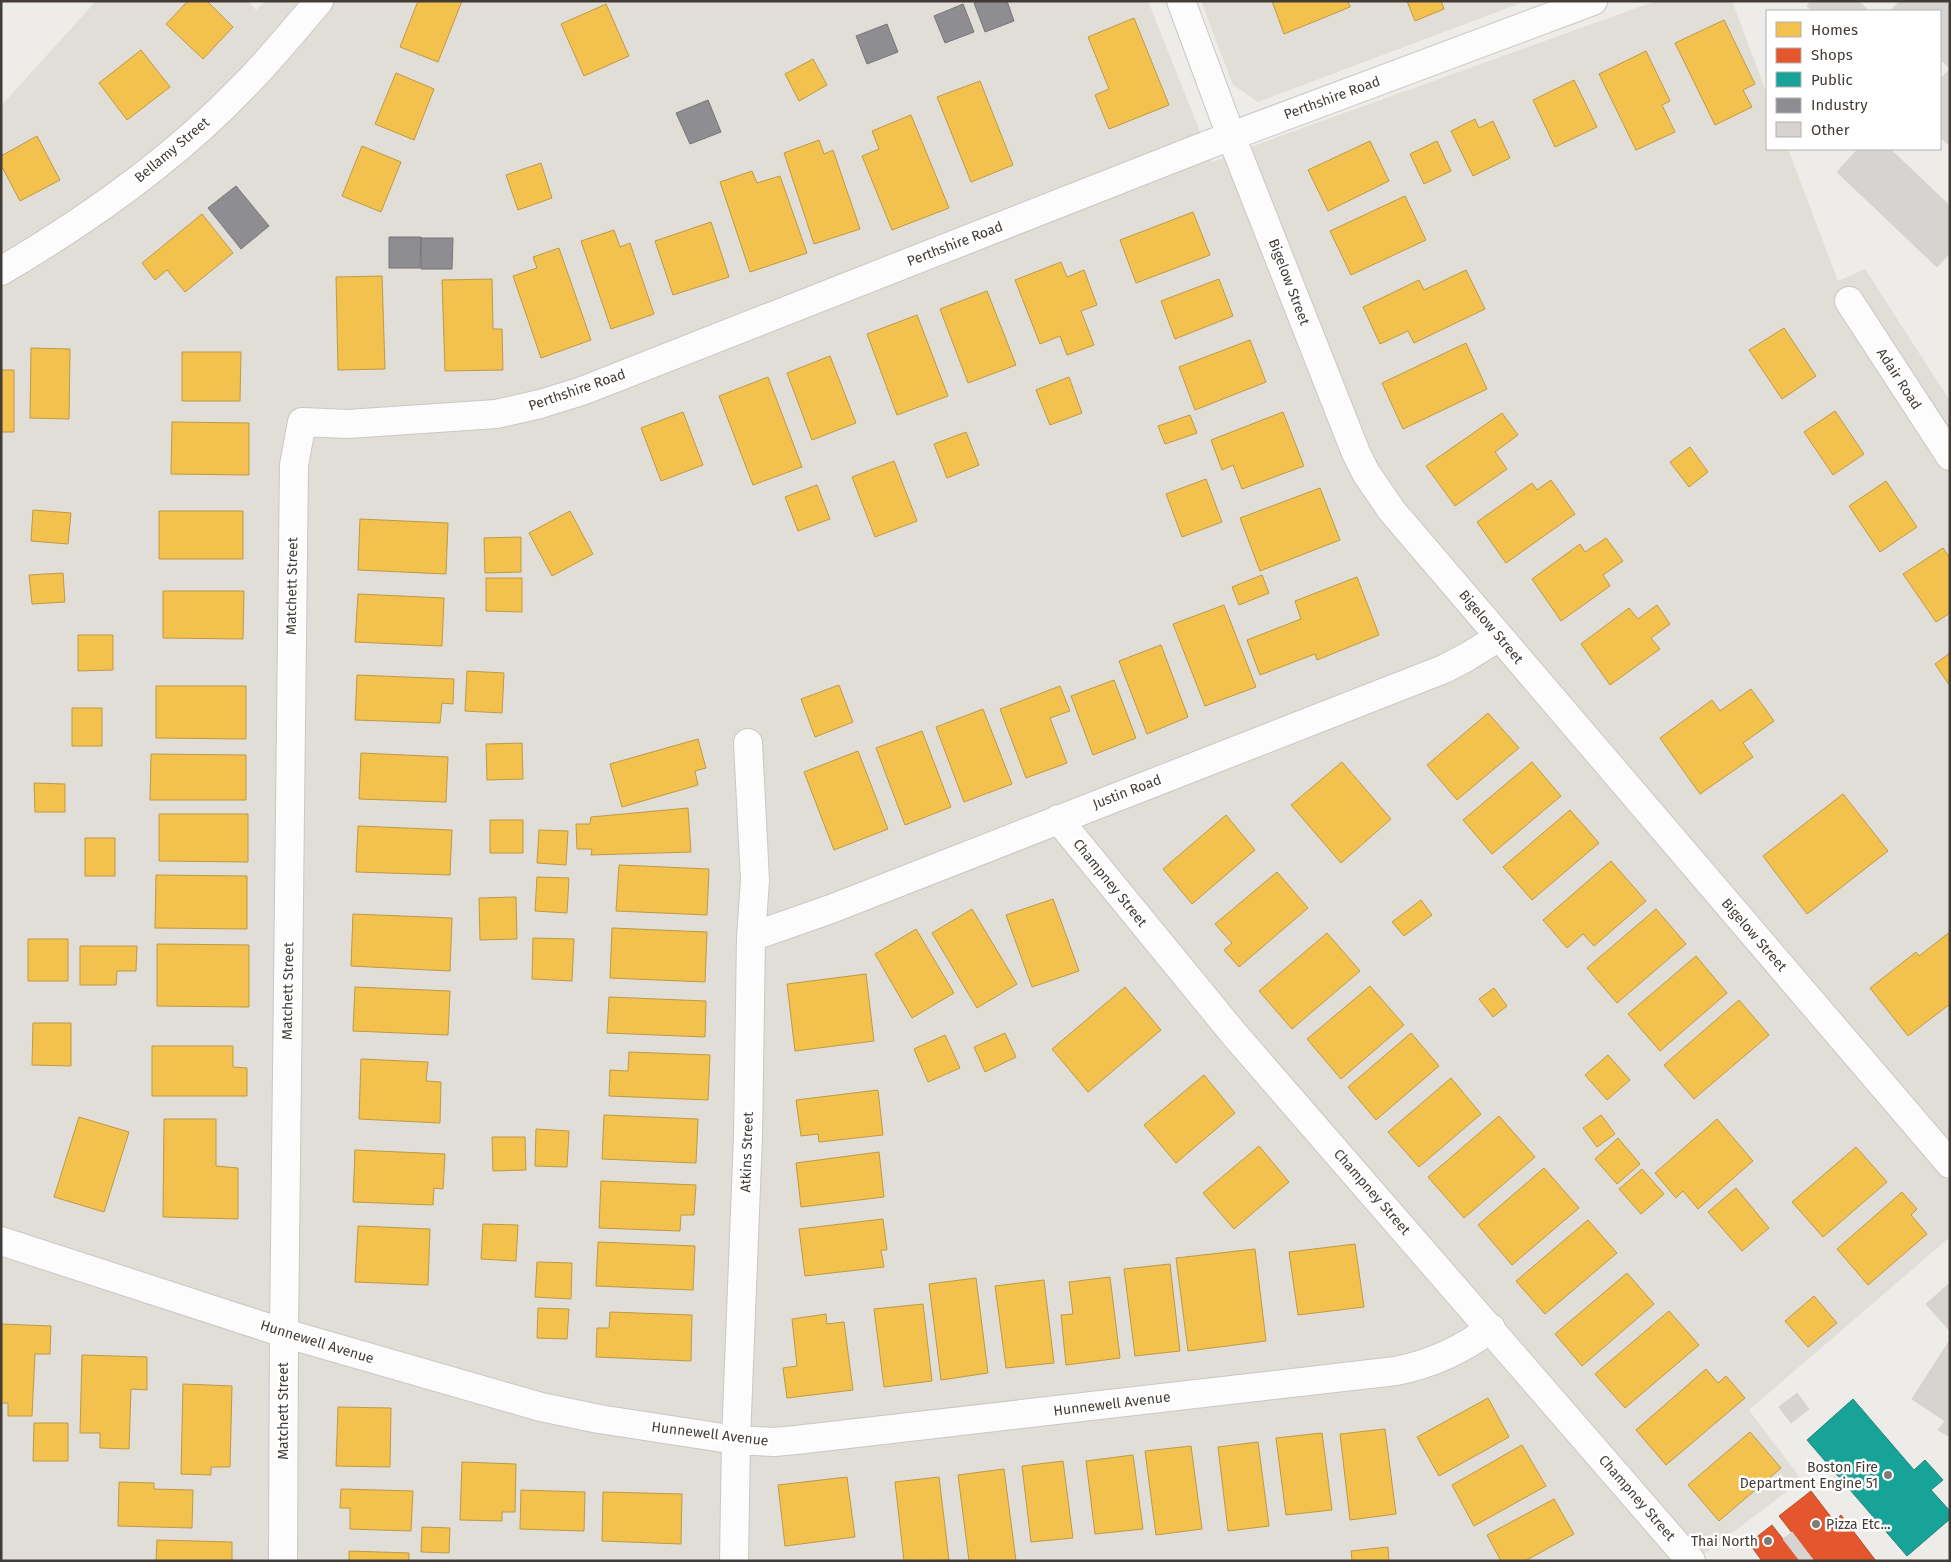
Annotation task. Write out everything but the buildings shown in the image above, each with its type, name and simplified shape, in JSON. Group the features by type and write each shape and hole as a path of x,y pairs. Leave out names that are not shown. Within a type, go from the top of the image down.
{"street":[{"name":"Bellamy Street","path":"1,271 90,215 145,174 243,87 319,1"},
{"name":"Bigelow Street","path":"1181,1 1231,136 1356,453 1366,473 1392,511 1950,1164"},
{"name":"Perthshire Road","path":"302,422 348,424 496,414 582,391 1231,136 1593,1"},
{"name":"Adair Road","path":"1848,302 1950,456"},
{"name":"Matchett Street","path":"283,1561 294,465 302,422"},
{"name":"Justin Road","path":"751,937 831,909 1444,669 1499,637"},
{"name":"Atkins Street","path":"734,1561 736,1440 748,1136 751,937 755,880 748,743"},
{"name":"Champney Street","path":"1058,819 1234,1034 1692,1561"},
{"name":"Hunnewell Avenue","path":"1,1241 284,1333 541,1407 599,1419 736,1440 764,1442 796,1440 1396,1370 1419,1366 1441,1358 1476,1340 1491,1328"}],"shaded area":[{"path":"96,1 248,1 256,10 265,1 1148,1 1212,162 1656,1 1732,1 1766,91 1766,150 1788,150 1838,281 1865,269 1950,401 1950,1237 1749,1410 1802,1480 1695,1561 1,1561 1,106"},
{"path":"1201,1 1526,1 1258,102 1233,85"}],"place":[{"name":"Boston Fire Department Engine 51","path":"1888,1475"},
{"name":"Pizza Etc...","path":"1816,1524"},
{"name":"Thai North","path":"1768,1541"}]}
